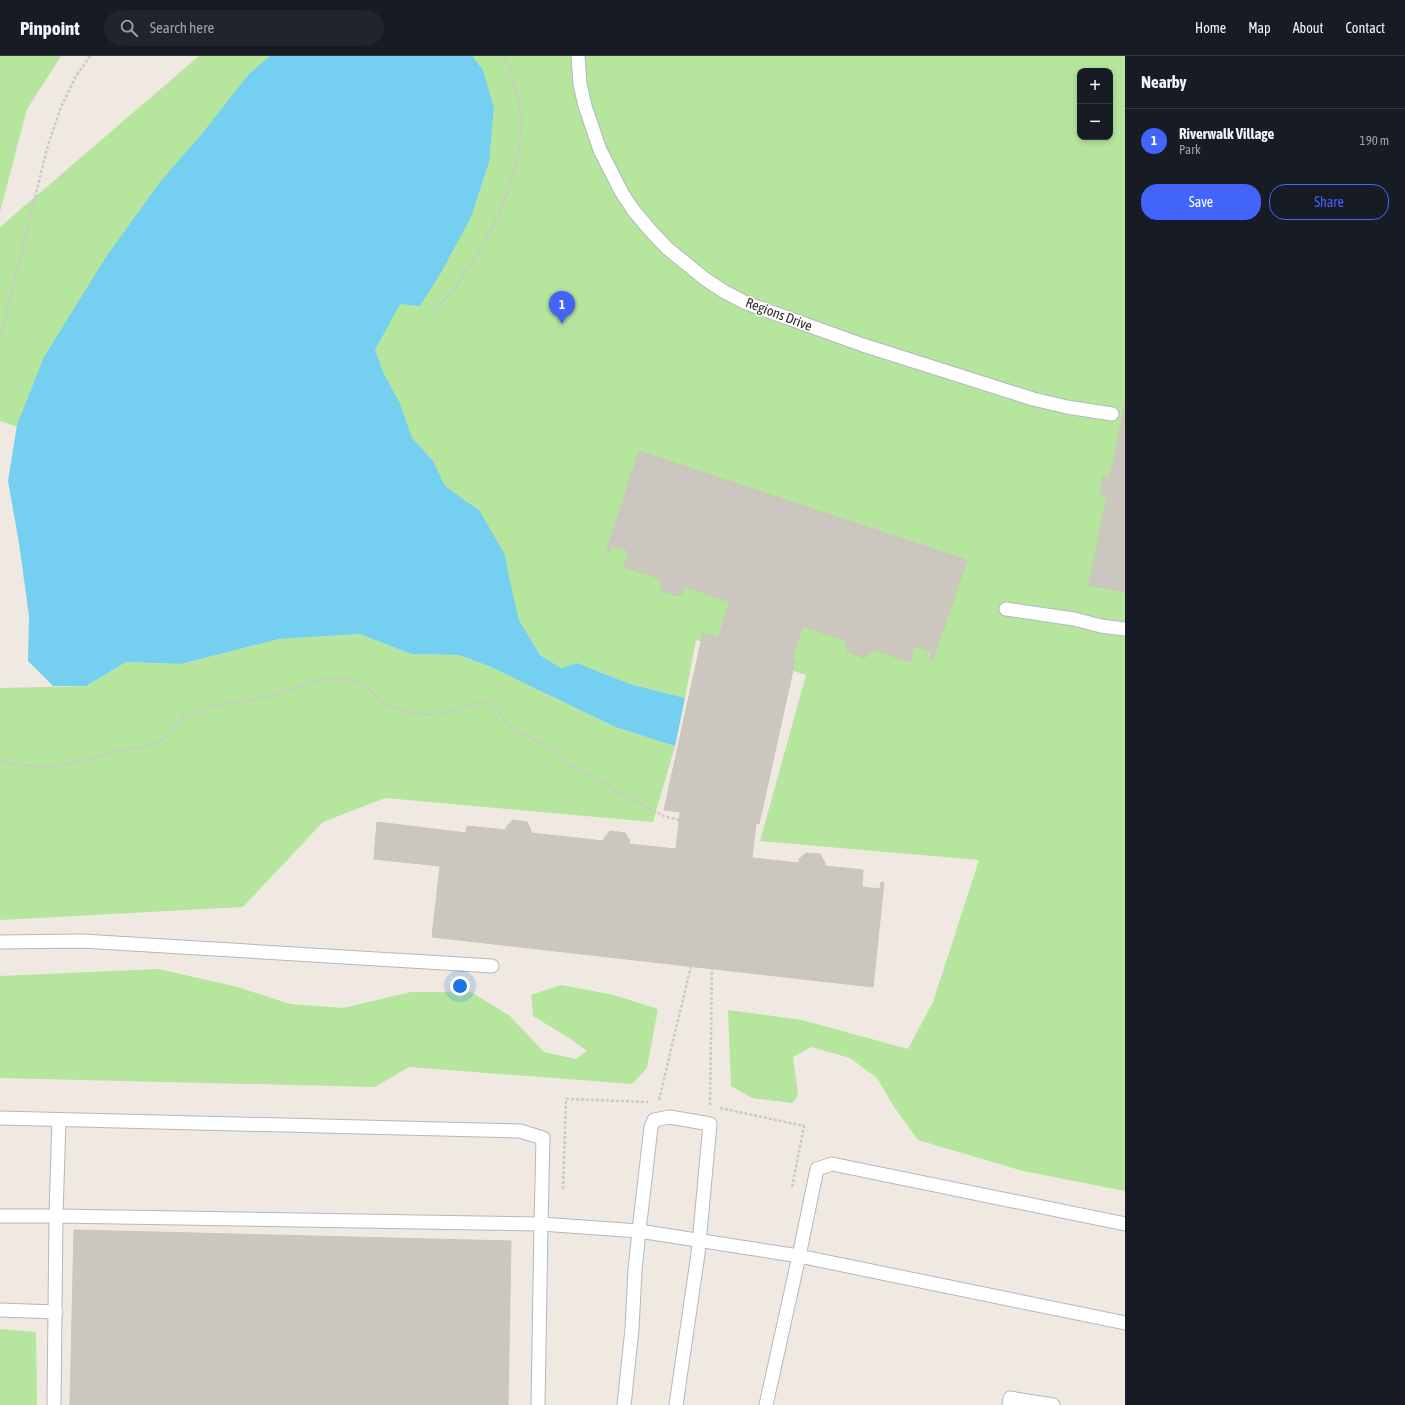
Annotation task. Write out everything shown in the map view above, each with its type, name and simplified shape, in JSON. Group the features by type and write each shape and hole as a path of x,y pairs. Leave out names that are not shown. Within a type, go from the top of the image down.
{"lane":[{"name":"Regions Drive","path":"578,56 580,84 585,106 600,150 622,193 634,211 667,248 705,279 746,303 863,345 1033,399 1067,407 1112,414"},
{"path":"1006,609 1074,619 1125,629"},
{"path":"0,942 82,941 492,966"},
{"path":"624,1405 632,1329 635,1270 651,1127 654,1120 670,1117 710,1124 700,1240 676,1405"},
{"path":"0,1118 520,1131 543,1138 538,1405"},
{"path":"54,1405 56,1216 59,1120"},
{"path":"766,1405 817,1169 832,1164 1125,1224"},
{"path":"0,1216 541,1224 639,1231 799,1256 1125,1323"},
{"path":"0,1310 56,1312"},
{"path":"1009,1405 1010,1398 1053,1405"}],"path":[{"path":"0,338 48,145 61,107 76,76 90,56"},
{"path":"433,313 464,276 490,232 510,186 519,155 521,128 519,101 505,56"},
{"path":"0,759 13,764 42,767 57,766 124,750 149,746 161,740 183,718 210,706 268,697 322,679 343,678 356,681 366,686 388,706 422,715 442,714 485,702 495,708 515,731 555,751 566,763 650,809 664,816 679,820"},
{"path":"654,1120 691,966"},
{"path":"710,1124 712,969"},
{"path":"562,1194 566,1099 659,1102"},
{"path":"703,1105 710,1106"},
{"path":"718,1107 804,1126 791,1193"}],"green space":[{"path":"0,56 61,56 27,109 0,212"},
{"path":"199,56 1125,56 1125,1191 1023,1171 918,1140 894,1107 877,1078 850,1058 811,1047 793,1057 798,1095 792,1103 752,1098 731,1086 728,1010 802,1020 908,1049 933,1002 979,860 760,841 806,675 696,640 685,698 630,684 577,663 561,668 540,655 519,620 509,582 0,421 0,227"},
{"path":"360,634 411,654 459,655 491,667 615,727 675,746 653,822 385,798 323,822 243,907 0,920 0,688 86,686 126,662 181,664 279,639"},
{"path":"158,969 238,987 290,1004 343,1008 411,992 471,992 510,1016 544,1052 576,1059 587,1051 533,1016 531,995 561,985 614,995 658,1009 647,1068 632,1084 409,1067 375,1087 0,1078 0,976"},
{"path":"0,1329 36,1332 37,1405 0,1405"}],"water":[{"path":"270,56 472,56 483,70 494,108 489,162 471,217 442,271 420,306 400,304 375,350 383,372 400,404 412,438 433,461 445,486 479,510 505,555 519,620 540,655 561,668 577,663 630,684 685,698 675,746 615,727 491,667 459,655 411,654 360,634 279,639 181,664 126,662 86,686 53,686 28,661 29,616 19,543 8,481 17,425 44,357 106,257 160,182 201,135 249,74"}],"building":[{"path":"1125,403 1125,592 1089,585 1107,495 1100,494 1103,475 1110,477"},
{"path":"639,451 967,560 933,660 930,659 932,652 915,646 910,662 872,649 871,653 864,658 848,652 846,645 847,641 803,626 792,659 795,661 759,824 756,823 752,858 799,863 799,859 806,853 820,854 825,866 863,870 862,887 880,889 881,882 884,882 873,987 432,937 440,866 374,859 377,822 466,833 467,826 506,830 506,827 513,820 527,822 531,833 604,841 604,838 610,831 625,833 630,841 629,844 676,849 680,812 664,810 703,633 718,638 730,602 686,587 678,596 662,591 660,583 661,579 624,567 629,551 611,545 609,552 606,551"},
{"path":"74,1230 511,1241 508,1405 70,1405"}],"place":[{"name":"Riverwalk Village","path":"562,324"}]}
